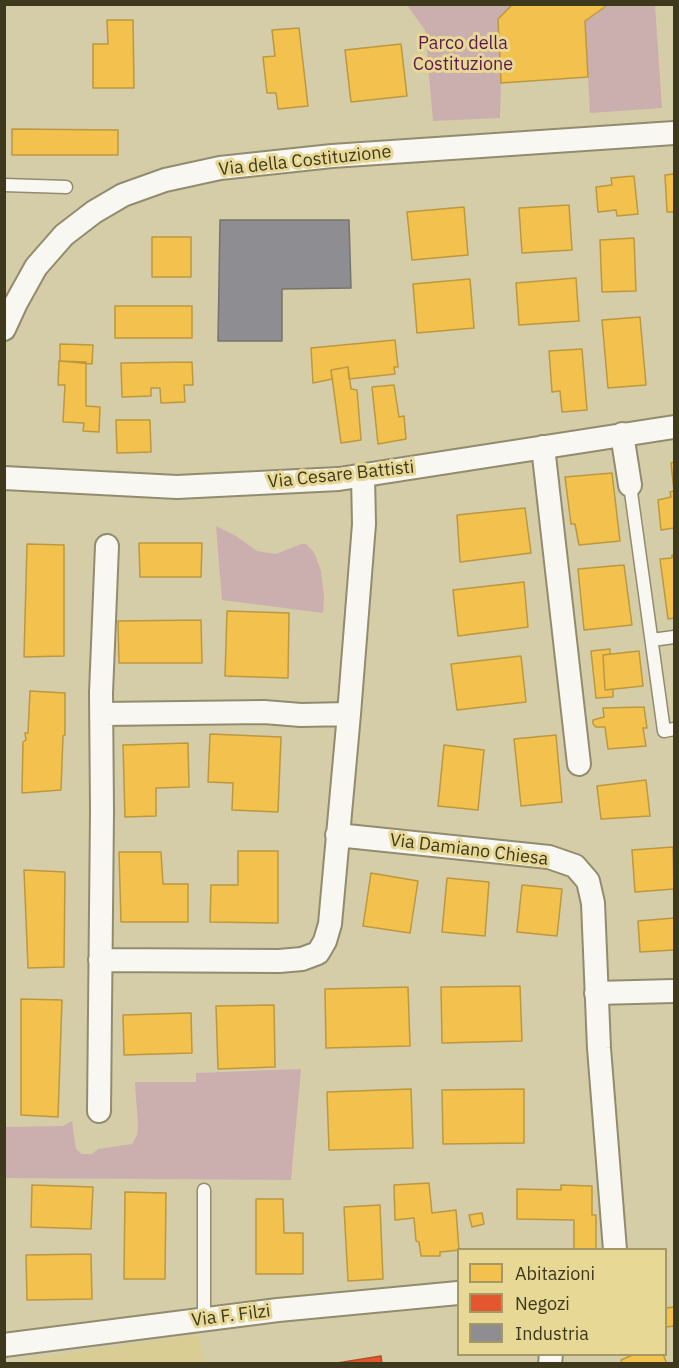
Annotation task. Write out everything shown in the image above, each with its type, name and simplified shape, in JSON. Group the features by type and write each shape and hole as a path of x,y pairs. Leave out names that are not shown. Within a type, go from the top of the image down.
{"street":[{"name":"Via della Costituzione","path":"4,329 36,267 64,236 94,212 123,195 165,180 220,168 332,156 675,133"},
{"name":"Via Cesare Battisti","path":"4,478 177,487 287,483 363,476 675,427"},
{"path":"622,434 630,485"},
{"path":"543,447 579,764"},
{"path":"100,960 279,961 302,959 318,953 330,924 364,524 363,476"},
{"path":"99,1111 101,693 107,546"},
{"path":"102,714 264,712 301,715 349,714"},
{"name":"Via Damiano Chiesa","path":"338,835 549,857 576,866 588,880 593,903 596,993 615,1248"},
{"path":"596,993 675,991"},
{"name":"Via F. Filzi","path":"4,1345 278,1310 457,1293"}],"lane":[{"path":"4,185 66,187"},
{"path":"630,485 664,731 675,729"},
{"path":"652,640 675,637"},
{"path":"204,1190 204,1319"}],"shaded area":[{"path":"199,1334 203,1363 26,1363 25,1360"}],"green space":[{"name":"Parco della Costituzione","path":"407,5 513,5 498,19 500,118 433,121 425,30"},
{"path":"609,5 655,5 662,108 590,113 585,21"},
{"path":"216,526 236,536 257,551 276,554 306,544 314,552 321,571 323,613 222,600"},
{"path":"301,1069 291,1180 5,1178 5,1127 63,1126 72,1121 76,1149 82,1154 92,1154 98,1149 132,1144 137,1135 138,1126 135,1082 196,1082 196,1073"}],"building: Abitazioni":[{"path":"513,4 609,4 585,21 588,77 501,83 498,19"},
{"path":"107,20 133,20 134,88 93,88 93,44 108,44"},
{"path":"299,28 308,106 278,109 276,93 267,93 263,57 275,56 272,30"},
{"path":"401,44 407,96 351,102 345,50"},
{"path":"12,129 118,130 118,155 12,155"},
{"path":"674,174 674,212 667,212 665,175"},
{"path":"634,176 638,214 617,216 616,210 598,212 596,187 612,185 611,178"},
{"path":"569,205 572,250 522,253 519,208"},
{"path":"464,207 468,255 412,260 407,212"},
{"path":"152,237 191,237 191,277 152,277"},
{"path":"634,238 636,291 602,292 600,240"},
{"path":"576,278 579,321 519,325 516,283"},
{"path":"470,279 474,328 417,333 413,284"},
{"path":"115,306 192,306 192,338 115,338"},
{"path":"640,317 646,385 608,388 602,320"},
{"path":"395,340 398,367 394,367 395,374 349,379 348,367 331,370 332,379 313,383 311,348"},
{"path":"60,344 93,345 92,364 60,361"},
{"path":"582,349 587,410 562,412 560,391 552,392 549,351"},
{"path":"59,361 86,362 86,406 100,407 99,432 83,431 84,423 63,422 65,385 58,385"},
{"path":"192,362 193,385 184,385 185,402 161,403 160,388 151,388 151,396 122,397 121,363"},
{"path":"348,367 351,389 357,390 361,440 341,443 331,370"},
{"path":"394,385 399,417 404,416 406,439 378,444 372,387"},
{"path":"116,420 150,420 151,452 117,453"},
{"path":"674,462 674,491 671,463"},
{"path":"612,473 620,541 579,545 575,524 571,524 565,477"},
{"path":"674,491 674,528 661,530 658,500 671,497 670,492"},
{"path":"525,508 531,553 460,562 457,515"},
{"path":"139,543 202,543 201,577 140,577"},
{"path":"27,544 64,545 64,656 24,657"},
{"path":"674,555 674,618 668,619 660,559 672,558"},
{"path":"624,565 632,625 584,630 578,569"},
{"path":"524,582 528,627 458,636 453,590"},
{"path":"227,611 289,613 288,678 225,676"},
{"path":"201,620 202,663 119,663 118,621"},
{"path":"610,649 610,654 603,655 605,690 613,689 613,697 596,698 591,651"},
{"path":"639,651 643,686 605,690 603,655"},
{"path":"521,656 526,702 457,710 451,664"},
{"path":"30,691 65,693 61,790 22,793 23,742 26,740 25,733 28,733"},
{"path":"644,707 647,728 643,728 646,746 608,749 605,727 596,727 593,724 593,720 604,717 603,708"},
{"path":"210,734 281,737 278,812 232,810 233,783 208,782"},
{"path":"556,735 562,802 521,806 514,739"},
{"path":"188,743 189,787 156,788 156,816 125,817 123,745"},
{"path":"444,745 484,750 478,810 438,806"},
{"path":"646,780 650,816 601,819 597,786"},
{"path":"673,847 674,889 635,892 632,850"},
{"path":"238,851 278,851 278,923 210,922 211,885 238,885"},
{"path":"119,852 161,852 163,884 188,884 188,922 121,922"},
{"path":"24,870 65,872 64,967 28,968"},
{"path":"371,873 418,881 410,933 363,926"},
{"path":"447,878 489,882 485,936 442,932"},
{"path":"522,885 562,889 557,936 517,932"},
{"path":"674,918 674,950 640,952 638,921"},
{"path":"520,986 522,1041 442,1043 441,987"},
{"path":"408,987 410,1046 326,1048 325,989"},
{"path":"21,999 62,1000 58,1117 21,1115"},
{"path":"274,1005 275,1067 218,1069 216,1006"},
{"path":"191,1013 192,1053 124,1055 123,1015"},
{"path":"411,1089 413,1148 329,1150 327,1092"},
{"path":"524,1089 524,1143 443,1144 442,1090"},
{"path":"429,1183 432,1213 456,1210 459,1248 457,1250 440,1252 440,1256 421,1256 419,1242 416,1241 414,1218 395,1220 394,1185"},
{"path":"32,1185 93,1187 91,1229 31,1227"},
{"path":"561,1185 592,1186 592,1215 596,1215 596,1248 574,1248 574,1220 517,1219 517,1189 561,1190"},
{"path":"125,1192 166,1193 165,1279 124,1279"},
{"path":"256,1199 283,1199 284,1233 303,1233 303,1274 256,1274"},
{"path":"380,1205 383,1279 348,1281 344,1207"},
{"path":"482,1213 484,1224 472,1227 469,1215"},
{"path":"91,1254 92,1299 27,1300 26,1255"},
{"path":"674,1307 674,1326 667,1327 667,1308"},
{"path":"630,1356 664,1356 667,1364 622,1364 621,1360"}],"building: Negozi":[{"path":"381,1356 382,1364 331,1364"}],"building: Industria":[{"path":"220,220 349,220 351,288 282,289 282,341 218,341"}]}
